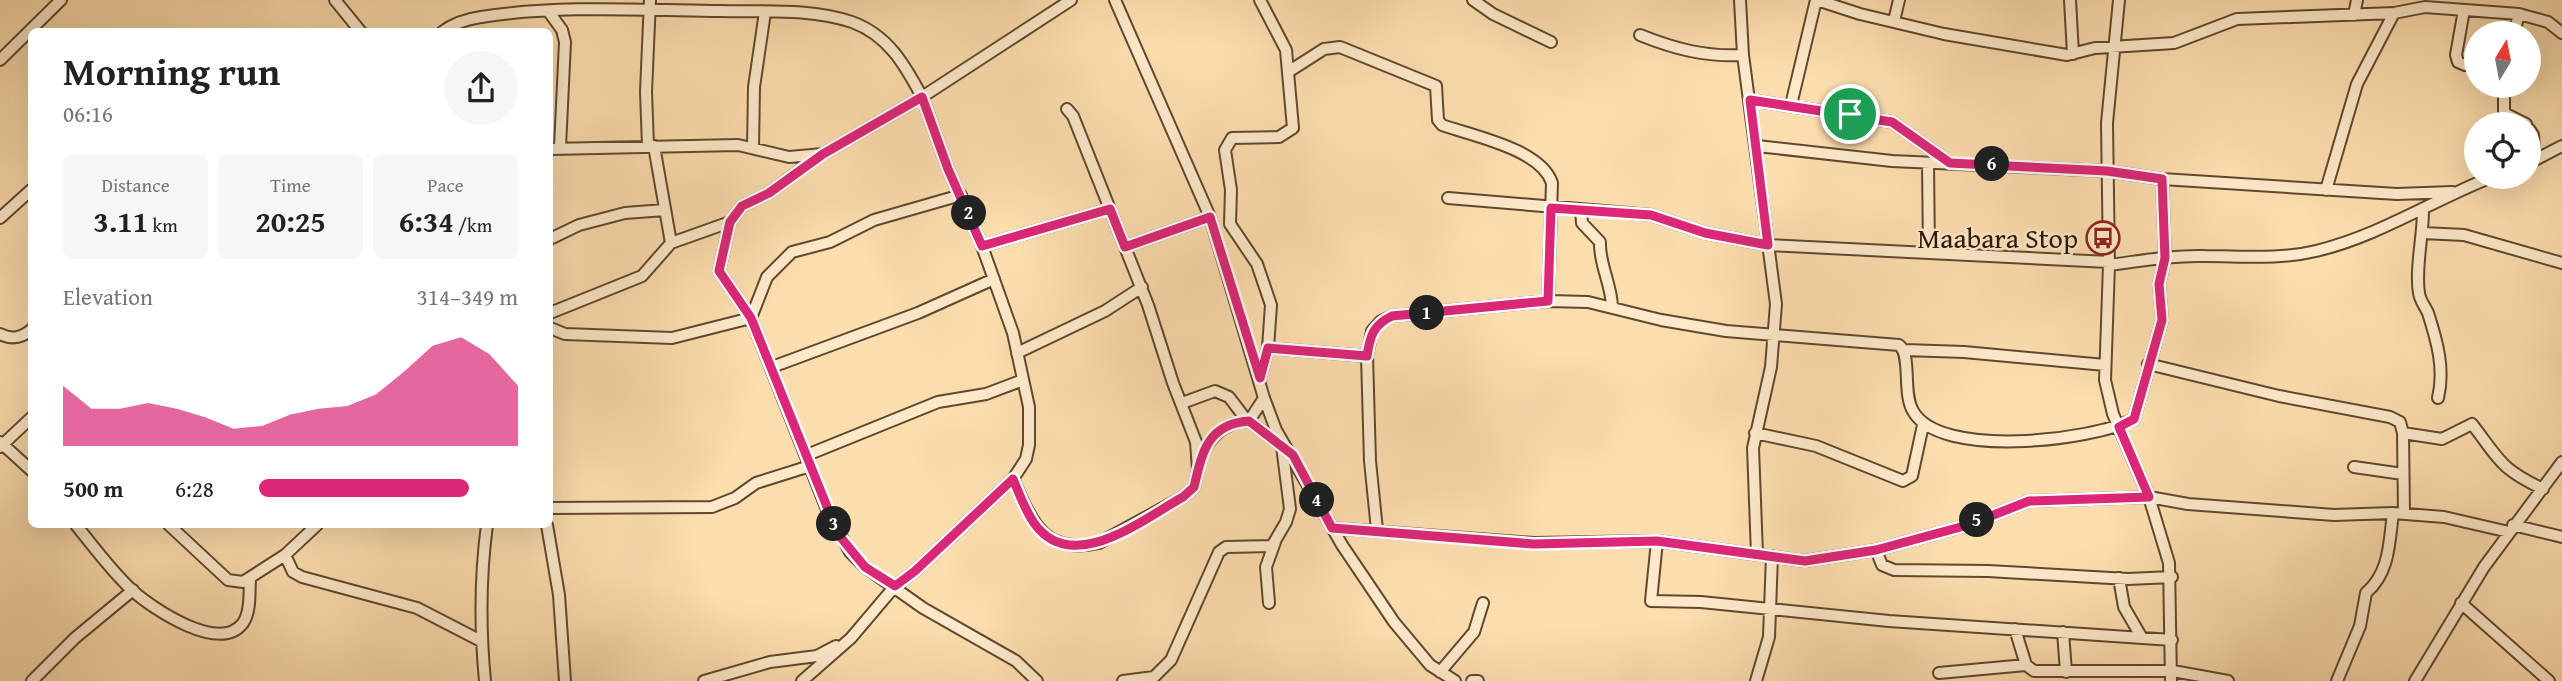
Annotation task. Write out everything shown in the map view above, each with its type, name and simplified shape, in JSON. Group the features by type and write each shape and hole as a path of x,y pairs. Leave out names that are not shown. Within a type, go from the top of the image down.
{"street":[{"path":"33,28 61,0"},
{"path":"335,0 358,28"},
{"path":"519,0 520,12"},
{"path":"1037,681 1016,661 923,608 865,567 850,552 838,534 751,318 719,271 730,222 742,206 769,193 823,154 922,97 1071,0"},
{"path":"1115,0 1210,217 1276,430 1293,455 1332,528 1414,649 1440,673 1455,681"},
{"path":"1260,0 1286,50 1294,123 1290,132 1279,137 1232,138 1224,150 1231,190 1230,224 1257,264 1272,305 1268,348 1260,378"},
{"path":"1473,0 1493,14 1551,42"},
{"path":"1740,0 1742,55 1757,146 1776,304 1775,336 1752,448 1757,554"},
{"path":"1894,21 1899,0"},
{"path":"2070,0 2073,54"},
{"path":"2119,0 2113,46 2107,171 2109,264 2105,380 2119,427 2149,497 2172,577 2172,676"},
{"path":"2354,15 2357,0"},
{"path":"1791,105 1819,1 1894,21 2051,54 2073,54 2113,46 2174,43 2237,19 2393,13 2428,4 2519,14 2548,22 2562,33"},
{"path":"448,28 458,22 520,12 650,5 807,13 851,22 879,35 905,65 922,97 948,169 982,246 1017,352 1031,428 1026,459 1013,479 915,571 895,586 851,638 802,681"},
{"path":"650,5 646,92 651,146 671,243"},
{"path":"2464,10 2456,58 2464,64"},
{"path":"549,12 562,30 565,42 555,148 753,148 789,157 823,154"},
{"path":"753,148 754,87 765,12"},
{"path":"2326,190 2357,84 2393,13"},
{"path":"2517,21 2519,14"},
{"path":"0,60 28,32"},
{"path":"1640,35 1690,53 1742,55"},
{"path":"1288,72 1333,46 1427,80 1439,90 1438,120 1442,125 1503,145 1544,169 1552,183 1548,301"},
{"path":"1750,100 1892,122 1950,163"},
{"path":"1013,479 1028,513 1044,534 1060,544 1089,545 1099,543 1183,497 1194,487 1198,463 1196,442 1142,288 1073,116 1067,109"},
{"path":"1757,146 1868,160 2107,171 2162,179 2397,194 2452,192"},
{"path":"2541,156 2562,146"},
{"path":"1928,163 1929,251"},
{"path":"1905,350 1907,400 1923,425 1957,437 2019,440 2067,437 2119,427 2134,419 2162,320 2159,284 2165,258 2162,179"},
{"path":"1448,198 1651,215 1705,233 1768,245 1841,251 1929,251 2109,264 2202,256 2266,258 2316,251 2377,231 2423,211 2452,192 2464,188"},
{"path":"0,218 28,192"},
{"path":"751,318 766,277 792,252 830,242 874,220 961,195"},
{"path":"982,246 1110,209"},
{"path":"1581,209 1582,222 1600,242 1599,259 1605,267 1612,306"},
{"path":"553,238 579,225 625,213 665,210"},
{"path":"2423,211 2417,281 2419,298 2427,311 2442,364 2443,378 2438,398"},
{"path":"1125,247 1210,217"},
{"path":"553,312 642,276 671,243 730,222"},
{"path":"2423,233 2464,235 2562,263"},
{"path":"772,367 918,313 994,279"},
{"path":"1017,352 1105,311 1142,288"},
{"path":"1377,530 1370,461 1367,356 1372,331 1381,321 1392,316 1548,301 1588,302 1685,325 1775,336 1899,345 1905,350 1964,352 2105,365"},
{"path":"553,329 576,335 672,338 751,318"},
{"path":"0,334 7,338 24,336 28,332"},
{"path":"1268,348 1367,356"},
{"path":"2148,364 2279,396 2390,417 2400,422 2403,433 2403,474 2399,513 2387,562 2378,582 2366,593 2360,626 2337,681"},
{"path":"553,508 712,506 735,498 756,483 937,402 986,394 1023,380"},
{"path":"1182,402 1215,391 1229,397 1249,421 1293,455"},
{"path":"1249,421 1264,398"},
{"path":"28,420 1,444 28,468"},
{"path":"1198,463 1208,441 1220,430 1235,422 1249,421"},
{"path":"2403,433 2442,439 2472,424 2494,457 2512,474 2543,489"},
{"path":"1755,433 1825,449 1903,481 1912,476 1923,425"},
{"path":"1122,681 1154,677 1171,660 1219,552 1226,547 1272,545 1286,522 1290,509 1282,446"},
{"path":"2415,681 2461,603 2511,528 2562,462"},
{"path":"2354,467 2403,474"},
{"path":"1332,528 1534,544 1657,541 1805,561 1876,550 1968,525 2029,501 2149,497 2188,504 2334,514 2399,513 2444,517 2562,537"},
{"path":"79,528 133,590 184,624 213,634 232,631 242,624 247,613 250,580"},
{"path":"172,528 228,580 250,580 285,555 314,528"},
{"path":"485,681 481,641 482,566 487,528"},
{"path":"548,528 559,595 565,681"},
{"path":"1269,603 1266,568 1277,536"},
{"path":"1657,541 1651,601 1701,602 1769,610 2172,640"},
{"path":"1876,550 1882,565 1894,570 1988,570 2119,578 2172,577"},
{"path":"285,555 293,572 302,577 416,608 481,641"},
{"path":"1756,681 1769,636 1772,556"},
{"path":"2119,578 2124,607 2142,638"},
{"path":"32,681 75,638 133,590"},
{"path":"1440,673 1474,632 1483,603"},
{"path":"2461,603 2549,681"},
{"path":"2015,629 2031,672"},
{"path":"2063,632 2072,675"},
{"path":"704,681 770,662 817,656 851,638"},
{"path":"2003,669 2003,681"},
{"path":"1938,673 2003,669 2072,675 2172,676 2228,681"},
{"path":"1472,681 1478,681"}],"place":[{"name":"Maabara Stop","path":"2103,238"}],"route":[{"path":"922,97 948,169 982,246 1110,209 1125,247 1210,217 1260,378 1268,348 1367,356 1372,331 1381,321 1392,316 1548,301 1551,208 1651,215 1705,233 1768,245 1750,100 1850,114 1892,122 1908,130 1950,163 2107,171 2162,179 2161,218 2165,258 2159,284 2162,320 2134,419 2119,427 2149,497 2054,498 2029,501 1968,525 1876,550 1839,558 1805,561 1657,541 1534,544 1448,535 1332,528 1293,455 1249,421 1235,422 1208,441 1198,463 1199,470 1194,487 1183,497 1099,543 1075,546 1053,541 1035,524 1013,479 915,571 895,586 865,567 850,552 838,534 751,318 719,271 730,222 742,206 769,193 823,154 894,116 922,97"}]}
